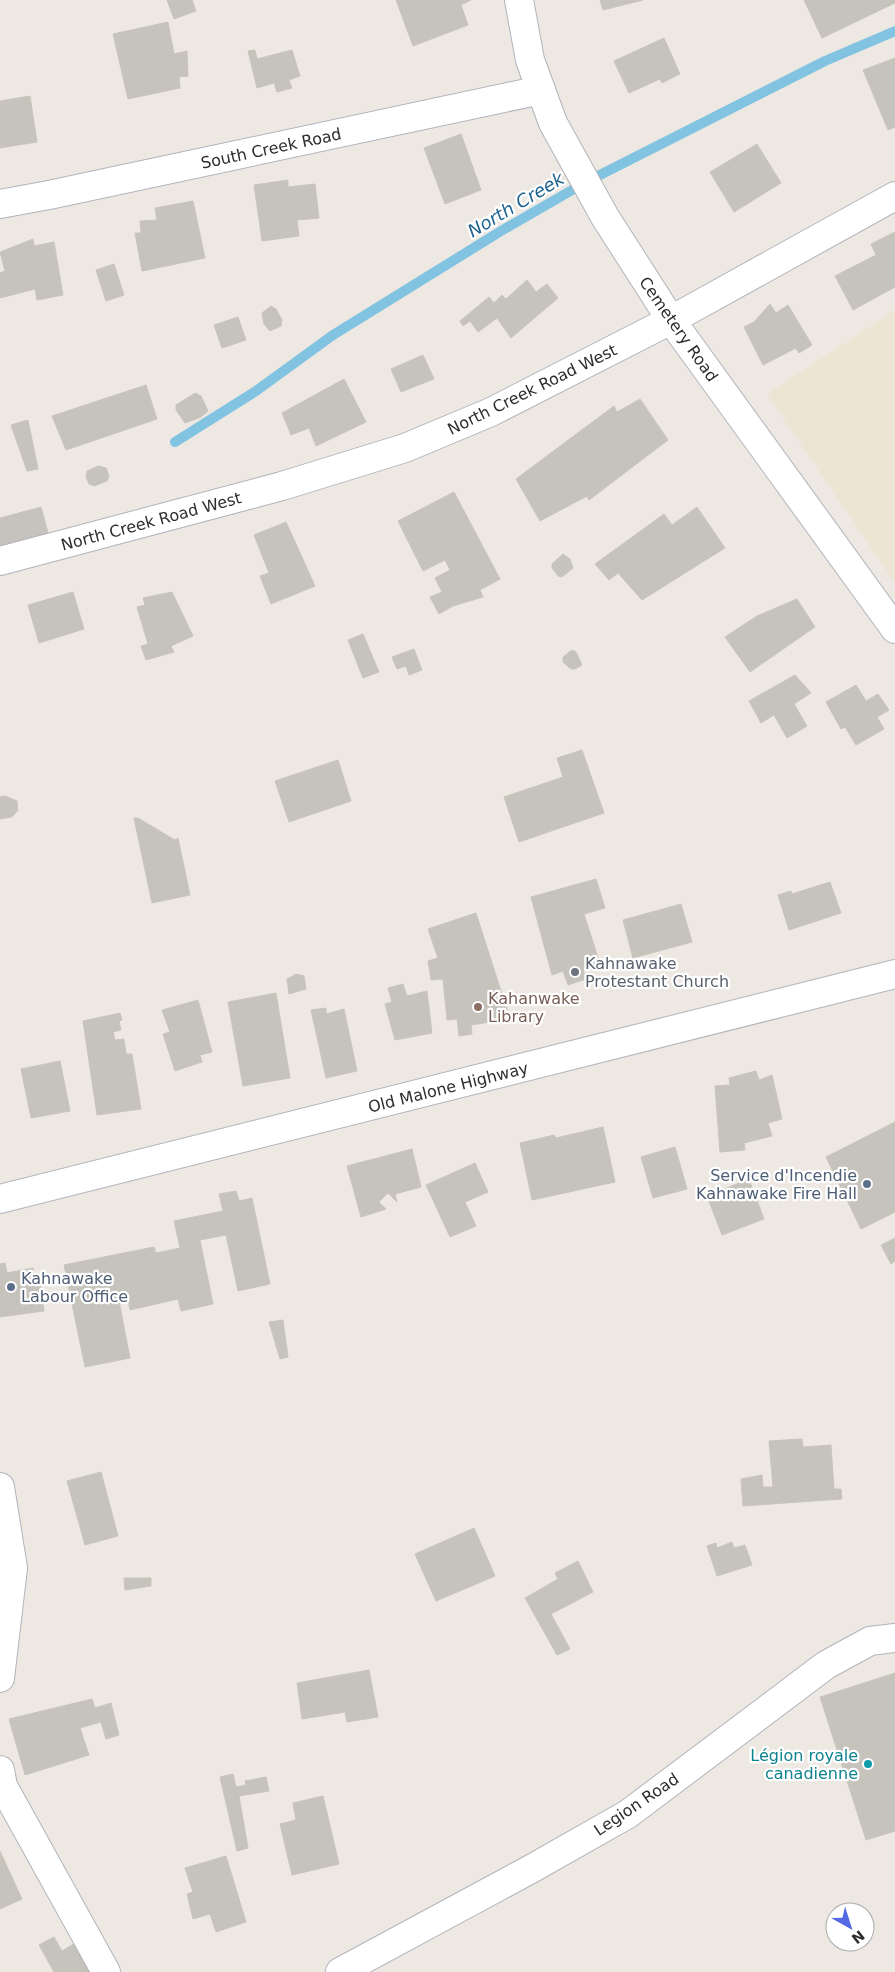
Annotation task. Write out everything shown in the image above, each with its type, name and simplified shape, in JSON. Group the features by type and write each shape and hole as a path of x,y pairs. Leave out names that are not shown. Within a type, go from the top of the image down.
{"street":[{"name":"Cemetery Road","path":"519,0 530,60 541,90 554,122 605,217 671,320 895,629"},
{"name":"South Creek Road","path":"0,204 541,90"},
{"name":"North Creek Road West","path":"0,562 282,486 405,448 490,412 671,320 895,196"},
{"name":"Old Malone Highway","path":"0,1199 895,974"},
{"path":"0,1487 13,1568 0,1678"},
{"name":"Legion Road","path":"340,1972 531,1869 628,1814 826,1665 870,1641 895,1638"},
{"path":"0,1770 3,1786 106,1972"}],"shaded area":[{"path":"895,310 895,583 767,394"}],"building":[{"path":"167,0 192,0 196,11 174,19"},
{"path":"396,0 471,0 461,5 468,25 413,46"},
{"path":"600,0 643,0 603,10"},
{"path":"804,0 895,0 895,3 822,38"},
{"path":"168,22 174,54 187,51 188,76 179,77 180,88 128,99 113,34"},
{"path":"664,38 680,74 662,83 660,79 629,93 614,61"},
{"path":"255,50 257,59 292,50 300,76 289,80 292,88 277,92 274,83 257,88 248,51"},
{"path":"895,58 895,127 888,130 863,70"},
{"path":"30,96 37,142 0,148 0,101"},
{"path":"461,134 481,190 445,204 424,148"},
{"path":"757,144 781,183 734,212 710,172"},
{"path":"288,180 288,187 315,184 319,218 297,220 299,236 262,241 254,185"},
{"path":"193,201 205,258 142,271 135,233 141,233 140,221 157,220 155,208"},
{"path":"895,232 895,287 853,310 835,276 876,255 871,244"},
{"path":"33,239 34,246 54,242 63,295 37,300 35,289 0,298 0,273 5,271 0,252"},
{"path":"114,264 124,295 106,301 96,270"},
{"path":"527,280 536,292 547,284 558,298 511,338 497,318 478,332 470,321 463,326 460,321 489,297 494,303 502,295 506,299"},
{"path":"770,304 776,313 788,305 812,345 799,353 796,348 763,365 744,327 754,322"},
{"path":"271,306 276,309 282,320 281,326 270,331 264,324 262,313"},
{"path":"238,317 246,340 222,348 214,325"},
{"path":"423,355 434,379 401,392 391,369"},
{"path":"344,379 366,422 316,446 309,428 291,435 282,413"},
{"path":"146,385 157,419 66,450 52,416"},
{"path":"195,393 201,396 208,411 201,417 185,423 176,410 176,405"},
{"path":"640,399 668,440 589,500 587,496 540,521 516,479 614,406 617,412"},
{"path":"28,420 38,469 27,471 11,425"},
{"path":"98,466 106,468 109,476 107,481 94,486 89,484 86,477 87,471"},
{"path":"454,492 500,579 480,590 483,597 453,606 439,614 430,597 442,592 435,578 450,570 445,560 423,571 398,521"},
{"path":"41,507 49,536 0,550 0,518"},
{"path":"697,507 725,548 642,600 618,573 609,580 595,564 664,514 672,525"},
{"path":"286,522 315,586 271,604 260,576 269,573 254,535"},
{"path":"563,554 570,559 573,568 562,577 558,576 552,568 552,564"},
{"path":"73,592 84,629 39,643 28,605"},
{"path":"172,592 193,636 171,646 174,652 146,660 141,646 148,644 137,607 145,605 143,598"},
{"path":"797,599 815,627 750,672 725,637 757,616"},
{"path":"363,634 379,672 363,678 348,640"},
{"path":"414,649 422,670 409,675 406,666 397,669 392,657"},
{"path":"572,650 576,652 582,665 575,669 571,669 563,662 563,657"},
{"path":"795,675 811,693 794,704 807,726 787,738 774,715 761,723 749,701"},
{"path":"856,685 866,701 878,694 889,710 877,717 884,729 856,745 845,727 841,729 826,702"},
{"path":"582,750 604,813 519,842 504,797 563,777 557,758"},
{"path":"338,760 351,801 289,822 275,781"},
{"path":"5,796 17,801 18,810 12,817 0,819 0,797"},
{"path":"134,818 138,818 175,840 178,838 190,895 152,903"},
{"path":"596,879 605,908 584,914 600,964 583,969 586,979 568,985 563,971 552,975 531,897"},
{"path":"830,882 841,913 789,930 778,895 791,891 792,894"},
{"path":"681,904 692,942 633,958 623,920"},
{"path":"476,913 510,1019 471,1025 472,1034 459,1036 457,1019 447,1020 443,979 431,980 428,961 438,958 428,929"},
{"path":"296,974 304,976 306,989 289,994 287,979"},
{"path":"403,984 407,996 427,991 432,1033 395,1040 385,1004 392,1002 388,988"},
{"path":"276,993 290,1078 243,1086 228,1002"},
{"path":"198,1000 212,1052 200,1055 202,1062 175,1071 163,1034 170,1032 162,1010"},
{"path":"326,1008 326,1014 344,1009 357,1071 326,1078 311,1010"},
{"path":"120,1013 122,1020 119,1021 121,1030 113,1032 115,1040 124,1039 126,1054 132,1054 141,1109 97,1115 83,1021"},
{"path":"60,1061 70,1111 31,1118 21,1069"},
{"path":"756,1071 759,1080 772,1075 782,1119 768,1123 772,1136 744,1143 745,1150 720,1152 715,1086 730,1085 729,1078"},
{"name":"Service d'Incendie Kahnawake Fire Hall","path":"895,1122 895,1212 861,1229 826,1157"},
{"path":"603,1127 615,1182 532,1200 520,1143 554,1135 556,1138"},
{"path":"675,1147 687,1189 653,1198 641,1157"},
{"path":"412,1149 421,1187 395,1194 397,1202 388,1193 379,1202 386,1209 361,1217 347,1166"},
{"path":"475,1163 488,1192 465,1202 476,1226 450,1237 426,1185"},
{"path":"749,1179 764,1219 722,1235 707,1196"},
{"path":"236,1191 239,1201 252,1198 270,1284 238,1291 226,1235 200,1240 213,1304 181,1311 178,1299 130,1310 128,1299 119,1301 130,1358 85,1367 64,1265 154,1247 156,1253 180,1248 174,1221 223,1211 219,1194"},
{"path":"895,1238 895,1261 891,1264 881,1245"},
{"path":"5,1263 7,1273 33,1268 34,1276 39,1276 44,1311 0,1317 0,1264"},
{"path":"283,1320 288,1357 280,1359 269,1322"},
{"path":"802,1439 803,1447 831,1445 834,1489 841,1489 842,1499 743,1506 741,1479 762,1475 763,1487 773,1487 769,1441"},
{"path":"101,1472 118,1536 85,1545 67,1481"},
{"path":"474,1528 495,1576 436,1601 415,1554"},
{"path":"732,1542 734,1548 745,1545 752,1565 717,1576 707,1546 716,1543 717,1548"},
{"path":"578,1561 593,1592 551,1614 570,1649 557,1655 525,1598 558,1579 555,1573"},
{"path":"124,1578 151,1578 151,1586 125,1590"},
{"path":"369,1670 378,1717 347,1722 345,1712 302,1719 297,1683"},
{"name":"Légion royale canadienne","path":"895,1673 895,1831 866,1840 820,1697"},
{"path":"92,1699 95,1708 111,1703 119,1735 106,1739 101,1722 80,1728 89,1755 25,1775 9,1719"},
{"path":"233,1774 236,1787 246,1785 245,1781 266,1777 269,1791 239,1796 248,1848 237,1851 220,1777"},
{"path":"323,1796 339,1864 292,1875 280,1824 296,1820 293,1803"},
{"path":"0,1851 22,1899 0,1909"},
{"path":"226,1856 246,1922 216,1932 210,1914 193,1919 187,1894 193,1892 185,1868"},
{"path":"54,1937 62,1951 77,1942 93,1972 54,1972 39,1945"}],"waterway":[{"name":"North Creek","path":"175,442 256,391 333,335 501,231 586,182 825,61 895,31"}],"place":[{"name":"Kahnawake Protestant Church","path":"575,972"},
{"name":"Kahanwake Library","path":"478,1007"},
{"name":"Service d'Incendie Kahnawake Fire Hall","path":"867,1184"},
{"name":"Kahnawake Labour Office","path":"11,1287"},
{"name":"Légion royale canadienne","path":"868,1764"}]}
